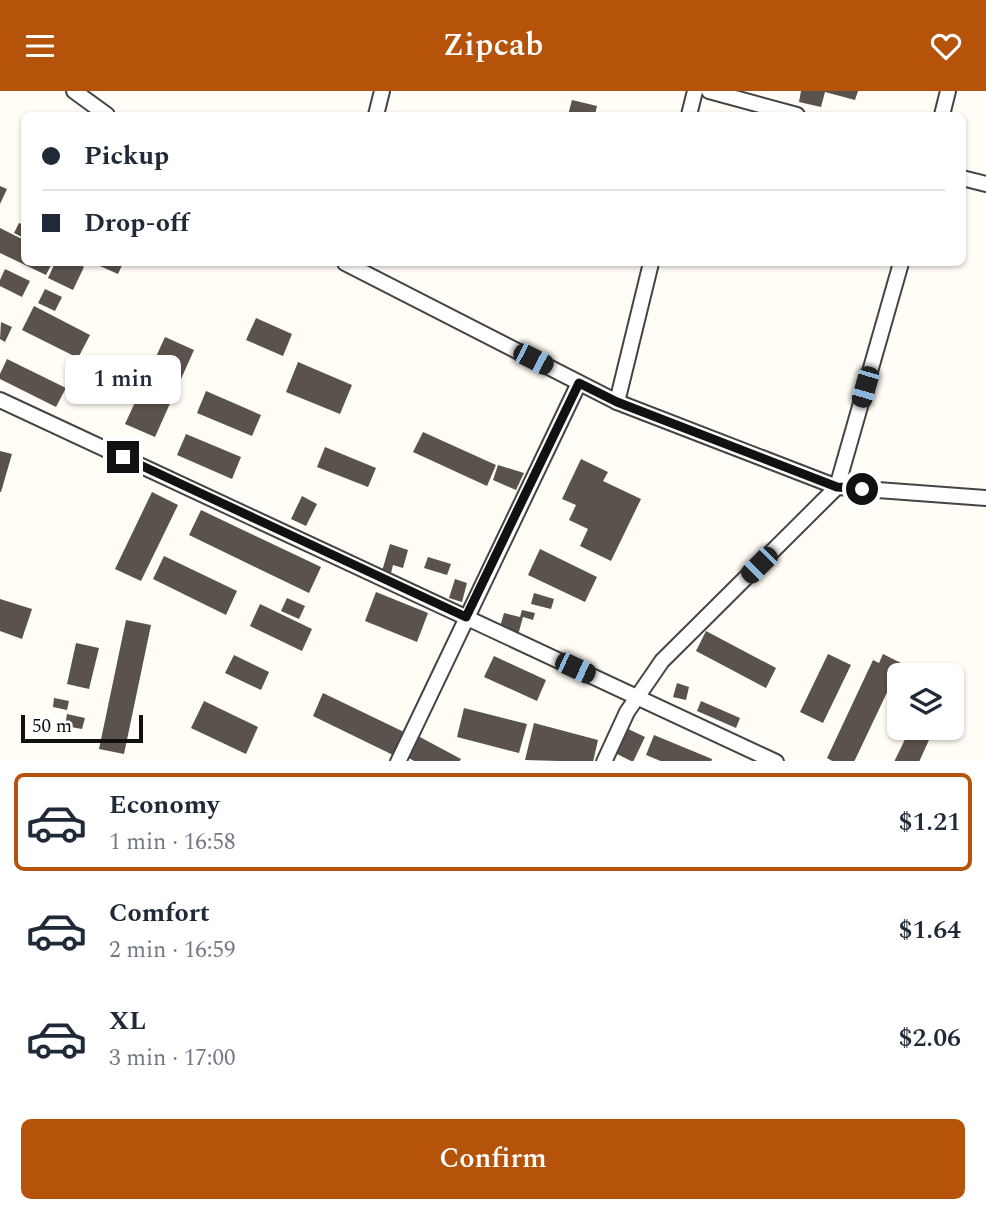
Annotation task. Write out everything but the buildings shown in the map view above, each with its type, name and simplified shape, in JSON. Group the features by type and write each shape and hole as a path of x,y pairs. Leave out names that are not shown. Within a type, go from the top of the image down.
{"street":[{"path":"74,91 91,97 104,112"},
{"path":"377,112 382,91"},
{"path":"690,112 695,91"},
{"path":"709,91 786,112"},
{"path":"943,112 948,91"},
{"path":"966,179 986,184"},
{"path":"351,266 617,402 837,487 986,498"},
{"path":"617,402 651,266"},
{"path":"604,761 627,712 662,661 837,487 900,266"},
{"path":"398,761 579,383"},
{"path":"0,400 776,761"}],"route":[{"path":"123,457 466,617 579,383 617,402 837,487 862,489"}]}
